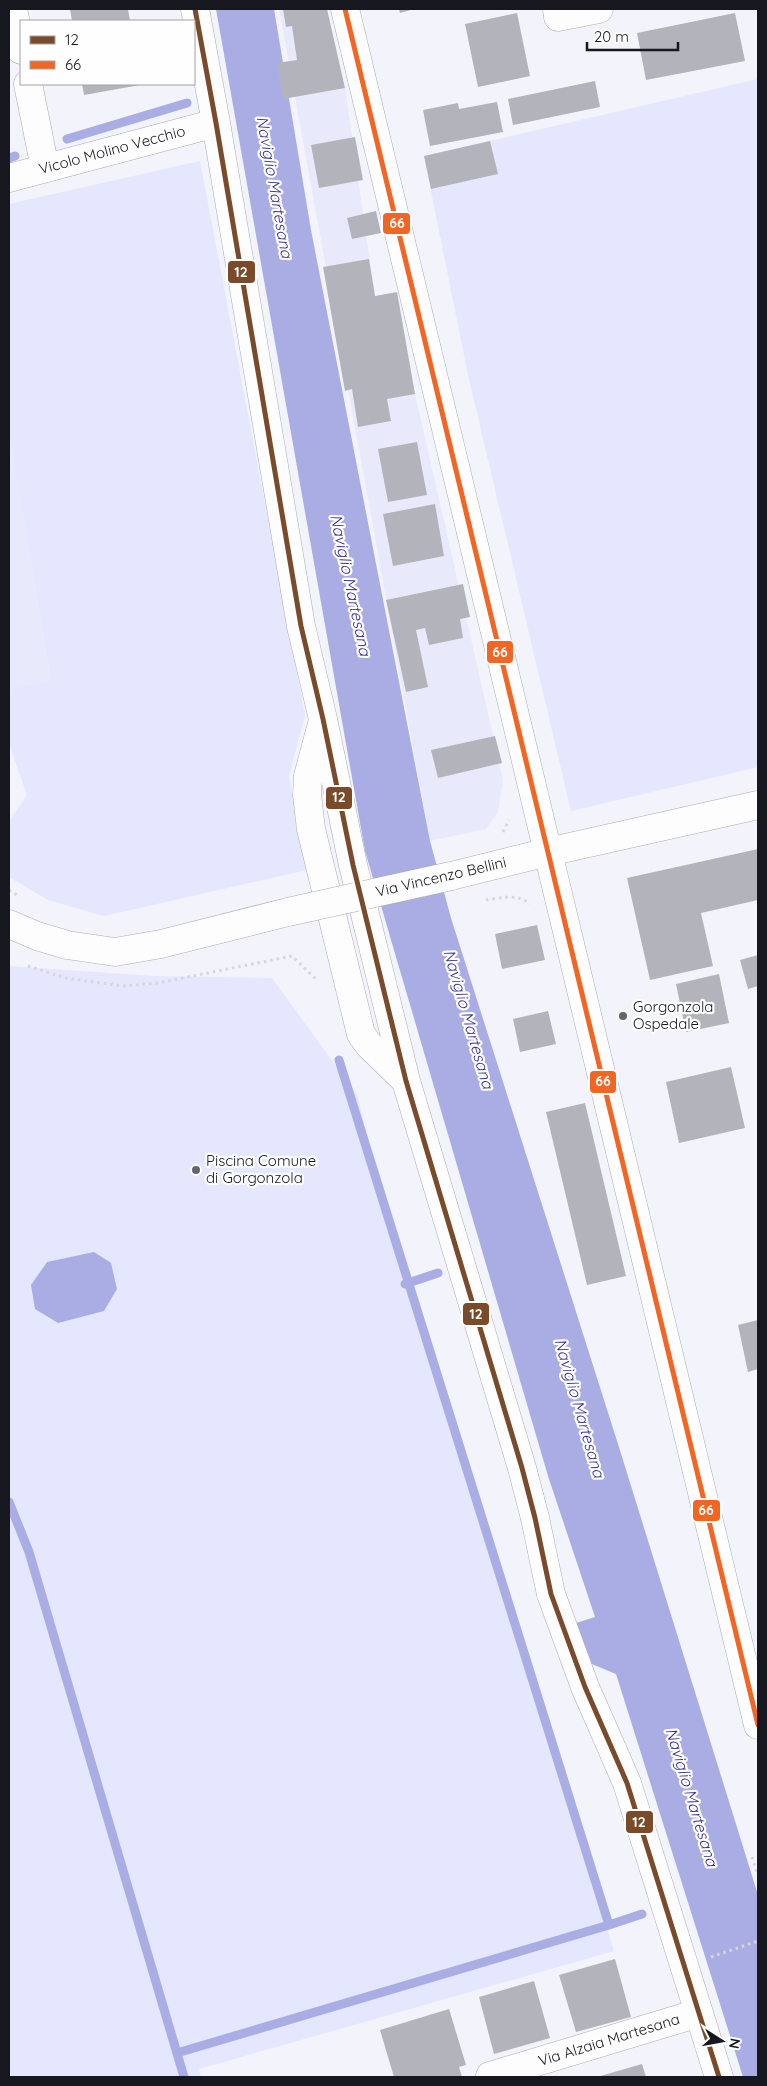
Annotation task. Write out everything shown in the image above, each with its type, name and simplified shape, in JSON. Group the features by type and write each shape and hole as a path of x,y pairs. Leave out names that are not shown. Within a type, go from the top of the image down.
{"street":[{"path":"13,9 20,45"},
{"name":"Via Alzaia Martesana","path":"195,9 301,626 323,719 356,882 406,1081 522,1468 551,1594 585,1687 627,1783 719,2077"},
{"path":"346,9 758,1725"},
{"path":"557,9 558,17 599,9"},
{"path":"28,85 45,168"},
{"name":"Vicolo Molino Vecchio","path":"9,178 216,123"},
{"name":"Via Vincenzo Bellini","path":"9,924 37,936 67,945 115,952 161,944 288,912 758,806"},
{"name":"Via Alzaia Martesana","path":"490,2076 699,2013"}],"path":[{"path":"500,835 505,831 510,817"},
{"path":"9,890 24,898"},
{"path":"484,900 512,896 521,898 532,906"},
{"path":"158,983 292,956 321,984"},
{"path":"752,1857 758,1876"},
{"path":"707,1959 758,1941"}],"shaded area":[{"path":"279,9 327,9 345,88 375,296 397,292 415,394 503,779 498,812 486,829 430,841"},
{"path":"758,79 758,767 571,811 468,375 424,156"},
{"path":"200,161 305,715 289,776 307,870 104,916 48,900 9,877 9,822 27,795 9,744 9,689 51,680 9,434 9,204"},
{"path":"9,434 51,680 9,689"},
{"path":"9,966 153,976 272,978 357,1095 405,1284 614,1951 199,2069 201,2077 9,2077"}],"water":[{"name":"Naviglio Martesana","path":"216,9 274,9 311,230 430,841 451,918 618,1444 758,1895 758,2077 743,2077 616,1674 587,1662 573,1624 595,1617 548,1476 365,851"},
{"path":"94,1252 111,1263 117,1289 104,1311 58,1323 35,1309 31,1285 47,1262"}],"building":[{"path":"70,9 128,9 130,20 72,20"},
{"path":"283,9 327,9 345,88 283,99 277,63 297,60 292,26 286,27"},
{"path":"399,9 414,9 400,13"},
{"path":"517,13 530,76 478,87 465,24"},
{"path":"735,13 745,61 646,80 637,33"},
{"path":"595,81 600,107 513,125 508,99"},
{"path":"82,85 140,85 84,95"},
{"path":"497,102 503,132 430,146 423,110 458,103 459,109"},
{"path":"355,137 363,180 319,188 311,145"},
{"path":"490,141 498,174 431,189 424,156"},
{"path":"376,211 381,233 352,239 347,218"},
{"path":"369,259 375,296 397,292 415,394 387,399 391,421 358,427 352,389 345,391 323,267"},
{"path":"417,442 427,495 388,502 378,449"},
{"path":"435,504 444,556 393,566 383,514"},
{"path":"463,584 470,617 460,619 463,638 429,645 425,628 416,630 428,687 406,692 386,600"},
{"path":"495,736 502,763 438,778 431,750"},
{"path":"758,849 758,900 701,913 713,966 650,980 627,878"},
{"path":"537,925 545,960 502,969 495,934"},
{"path":"758,955 758,986 748,989 740,960"},
{"path":"719,974 729,1023 686,1032 676,984"},
{"path":"548,1011 556,1044 520,1052 513,1019"},
{"path":"731,1067 745,1128 679,1143 666,1082"},
{"path":"585,1103 626,1276 587,1285 546,1112"},
{"path":"758,1320 758,1369 748,1372 738,1325"},
{"path":"615,1959 631,2017 576,2032 559,1975"},
{"path":"534,1981 550,2038 494,2054 479,1997"},
{"path":"449,2009 466,2065 459,2067 462,2077 394,2077 380,2030"},
{"path":"642,2064 646,2077 597,2077"}],"waterway":[{"path":"67,139 187,103"},
{"path":"9,158 15,156"},
{"path":"177,2053 609,1925 339,1060"},
{"path":"405,1284 438,1273"},
{"path":"9,1502 29,1552 184,2077"},
{"path":"609,1925 642,1914"}],"transit line":[{"name":"12","path":"195,9 301,626 323,719 353,865 406,1081 522,1468 551,1594 585,1687 627,1783 719,2077"},
{"name":"66","path":"345,9 758,1725"}],"place":[{"name":"Gorgonzola Ospedale","path":"623,1016"},
{"name":"Piscina Comune di Gorgonzola","path":"196,1170"}]}
